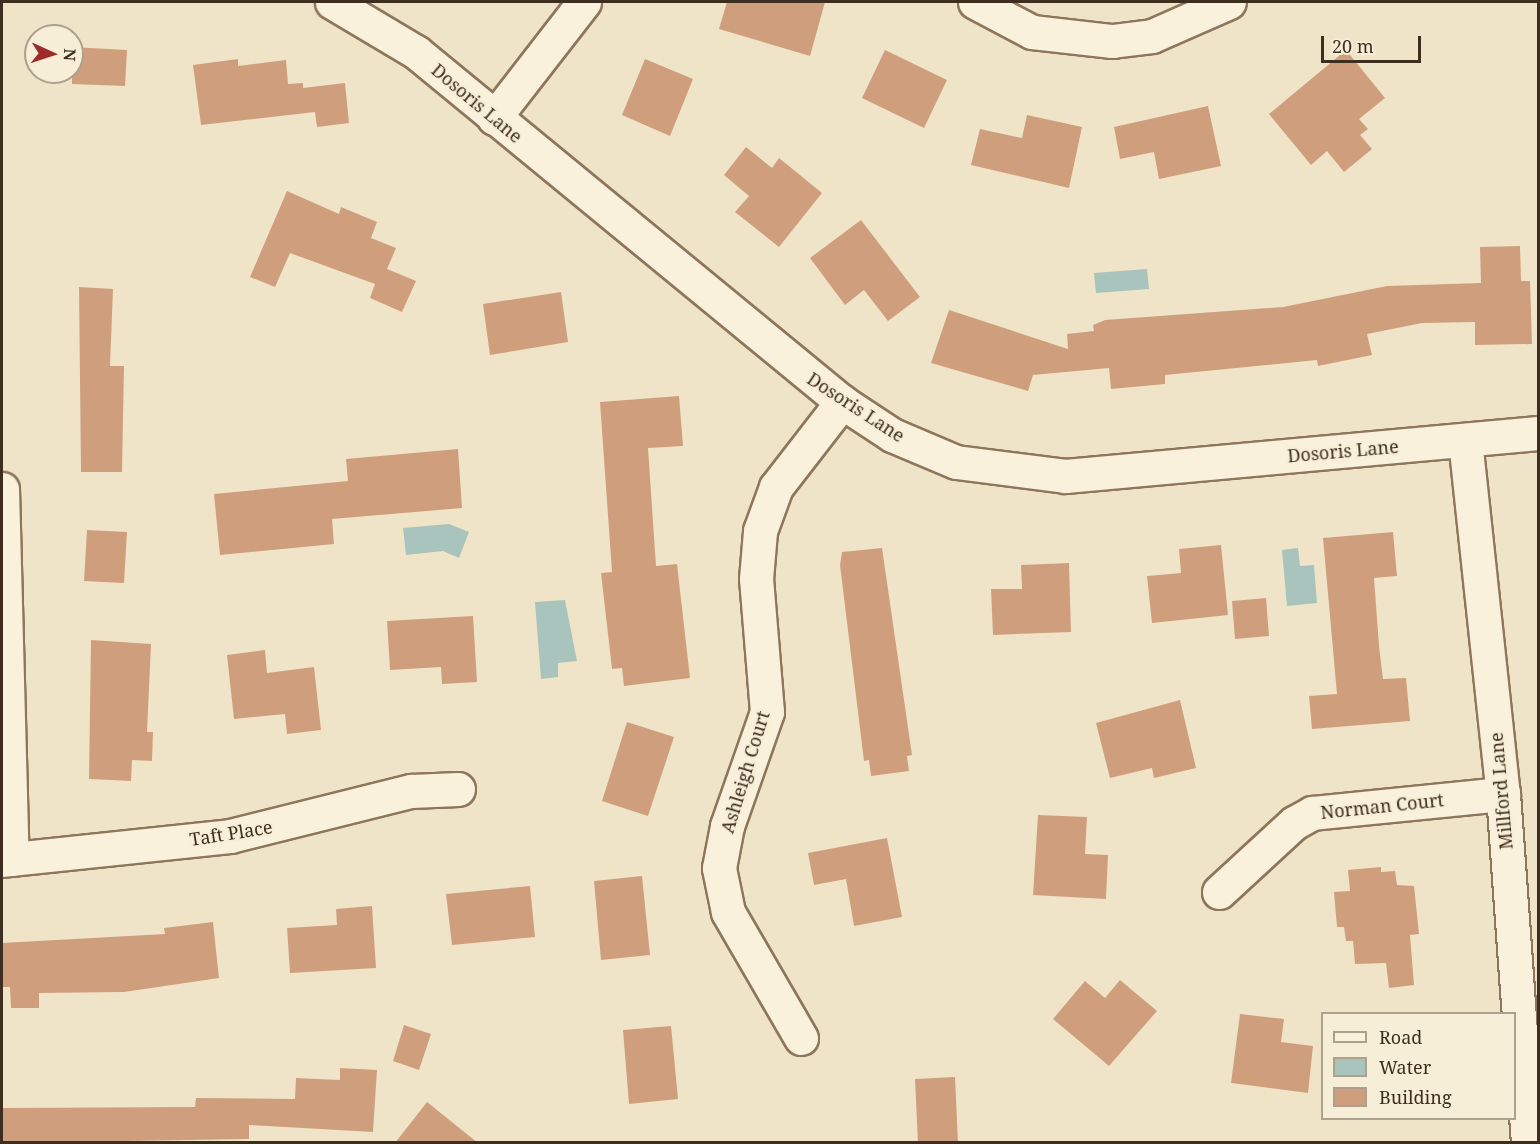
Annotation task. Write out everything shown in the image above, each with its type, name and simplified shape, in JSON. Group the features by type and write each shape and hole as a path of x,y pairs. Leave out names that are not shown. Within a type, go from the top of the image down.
{"street":[{"name":"Dosoris Lane","path":"332,2 417,52 494,118 842,402 892,435 945,458 1011,473 1065,476 1539,433"},
{"path":"494,118 584,2"},
{"path":"975,2 1032,32 1112,41 1152,36 1229,2"},
{"name":"Ashleigh Court","path":"801,1038 728,912 719,868 727,826 767,712 756,579 760,531 776,487 842,402"},
{"name":"Millford Lane","path":"1465,440 1503,794 1528,1143"},
{"path":"2,489 7,859"},
{"name":"Taft Place","path":"7,859 231,836 411,791 458,789"},
{"name":"Norman Court","path":"1219,892 1293,823 1312,813 1503,794"}],"water":[{"path":"1147,269 1149,289 1096,293 1094,273"},
{"path":"449,524 469,532 459,558 443,551 406,555 403,528"},
{"path":"1298,548 1300,566 1314,565 1317,603 1287,606 1282,550"},
{"path":"565,600 577,661 558,663 558,677 541,679 535,602"}],"building":[{"path":"727,2 825,2 810,56 719,29"},
{"path":"84,48 127,50 125,86 72,84 84,84"},
{"path":"885,50 947,80 924,128 862,98"},
{"path":"1346,50 1385,98 1359,119 1368,129 1360,135 1372,149 1344,172 1327,151 1311,165 1269,114"},
{"path":"238,59 238,66 286,60 288,84 303,83 303,88 345,83 349,123 317,127 315,112 201,125 193,65"},
{"path":"645,59 693,79 670,136 622,115"},
{"path":"1208,106 1221,166 1159,179 1154,152 1120,159 1114,127"},
{"path":"1027,115 1082,127 1069,188 971,165 980,129 1022,138"},
{"path":"746,147 772,168 779,158 822,193 779,247 735,212 749,196 724,175"},
{"path":"287,191 339,214 341,207 377,222 371,238 396,248 387,269 416,281 402,312 370,298 375,284 290,253 275,287 250,277"},
{"path":"861,220 920,297 888,321 864,290 845,305 810,258"},
{"path":"1520,246 1521,281 1530,281 1532,344 1475,345 1475,322 1422,323 1367,334 1372,355 1318,366 1317,360 1165,375 1165,384 1111,389 1109,368 1033,375 1028,391 931,363 949,310 1068,349 1067,334 1094,331 1093,325 1105,320 1283,307 1387,286 1481,283 1480,247"},
{"path":"79,287 113,289 110,366 124,366 122,472 81,472"},
{"path":"561,292 568,342 490,355 483,304"},
{"path":"679,396 683,446 648,448 656,566 677,564 690,678 624,686 622,668 612,669 601,573 612,572 600,402"},
{"path":"458,449 462,508 332,519 334,544 220,555 214,494 348,481 346,459"},
{"path":"87,530 127,532 124,583 84,581"},
{"path":"1393,532 1397,576 1374,578 1379,646 1383,679 1406,678 1410,721 1312,729 1309,696 1337,694 1323,538"},
{"path":"1221,545 1228,615 1152,623 1147,576 1181,573 1179,549"},
{"path":"882,548 912,755 907,756 909,771 871,776 869,760 864,761 840,565 842,552"},
{"path":"1069,563 1071,632 993,635 991,589 1022,589 1021,565"},
{"path":"1266,598 1269,636 1235,639 1232,601"},
{"path":"473,616 477,682 442,684 441,667 390,670 387,621"},
{"path":"91,640 151,644 147,732 153,732 152,761 132,760 131,781 89,779"},
{"path":"265,650 267,673 314,667 321,730 287,734 285,714 234,719 227,655"},
{"path":"1180,700 1196,768 1154,778 1152,768 1110,778 1096,723"},
{"path":"627,722 674,737 648,816 602,801"},
{"path":"1038,815 1087,817 1085,854 1108,855 1106,899 1033,895"},
{"path":"887,838 902,917 854,926 846,879 814,885 808,853"},
{"path":"1381,867 1381,872 1395,871 1397,885 1414,886 1419,934 1410,935 1414,985 1389,988 1386,963 1355,964 1353,941 1346,941 1344,927 1337,927 1334,892 1350,891 1348,870"},
{"path":"642,876 650,955 601,960 594,881"},
{"path":"530,886 535,937 452,945 446,894"},
{"path":"372,906 376,968 290,973 287,928 337,925 336,909"},
{"path":"213,922 219,978 124,992 39,993 39,1008 11,1008 10,987 2,987 2,943 165,934 164,928"},
{"path":"1120,980 1157,1011 1109,1066 1053,1019 1085,981 1105,998"},
{"path":"1240,1014 1284,1019 1281,1042 1313,1046 1308,1093 1231,1083"},
{"path":"404,1025 431,1034 419,1070 393,1061"},
{"path":"671,1026 678,1099 629,1104 623,1030"},
{"path":"340,1068 377,1070 373,1132 249,1125 249,1139 2,1143 2,1108 195,1107 196,1098 295,1099 296,1078 340,1080"},
{"path":"955,1077 958,1143 918,1143 915,1079"},
{"path":"427,1102 478,1143 395,1143"}]}
